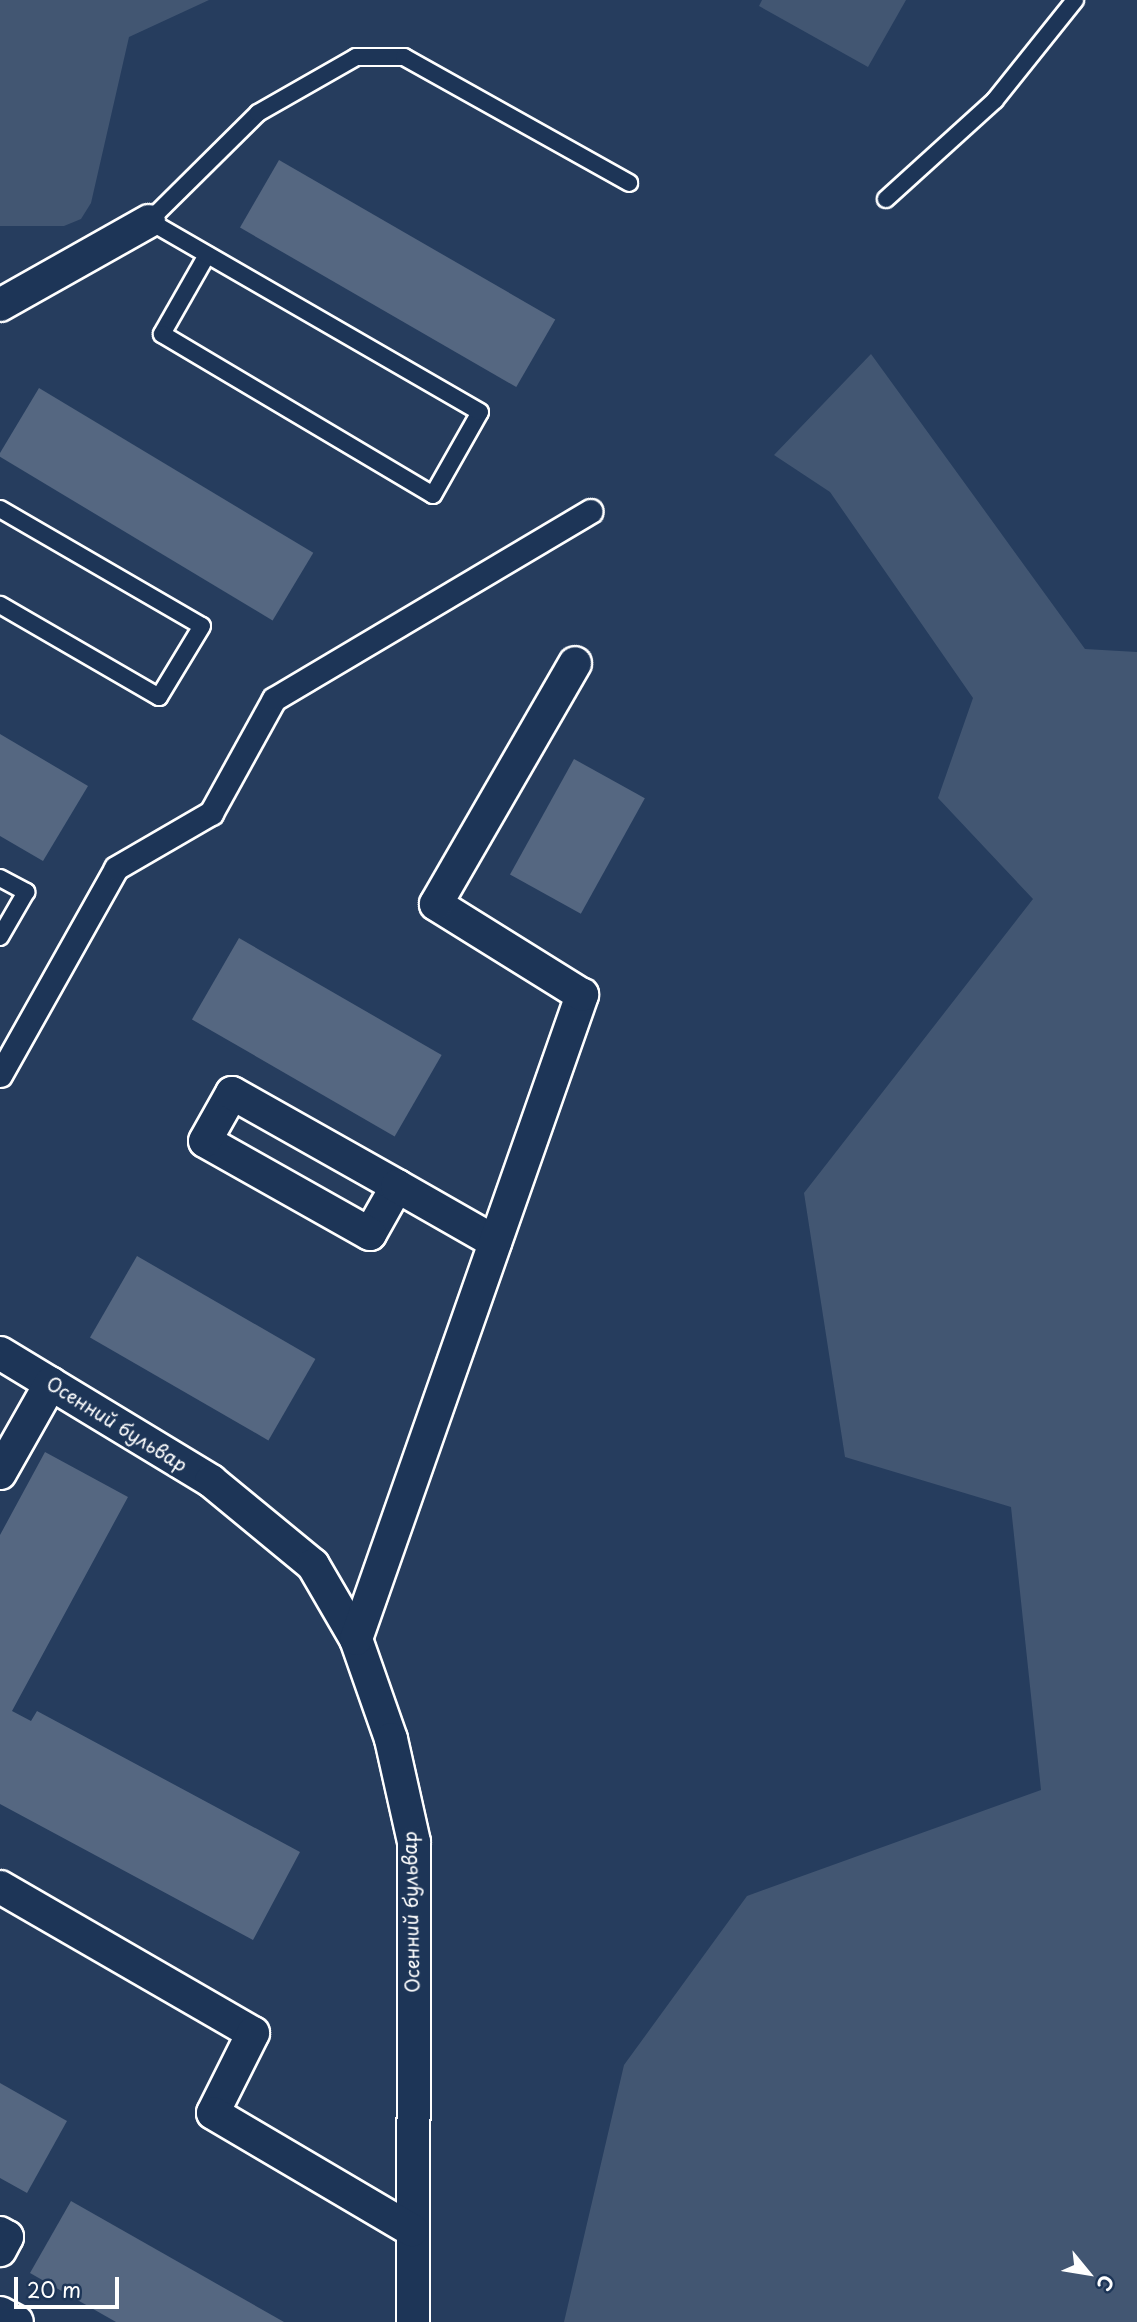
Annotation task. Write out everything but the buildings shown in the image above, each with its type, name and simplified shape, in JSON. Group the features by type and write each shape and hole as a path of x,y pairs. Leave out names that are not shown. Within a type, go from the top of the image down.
{"street":[{"path":"0,305 149,221"},
{"path":"0,1075 116,869 211,813 274,699 590,511"},
{"path":"356,1639 582,995 436,904 575,663"},
{"path":"397,1186 370,1234 205,1141 232,1093 397,1186 495,1242"},
{"name":"Осенний бульвар","path":"0,1353 211,1481 313,1565 356,1639 391,1739 414,1842 413,2322"},
{"path":"0,1473 51,1383"},
{"path":"0,1887 253,2033 213,2113 412,2230"},
{"path":"0,2233 7,2237 0,2250"},
{"path":"0,2313 17,2322"}],"lane":[{"path":"886,199 995,100 1075,0"},
{"path":"207,255 162,334 433,495 480,412 149,221 258,113 356,57 404,57 629,183"},
{"path":"0,509 202,626 159,697 0,605"},
{"path":"0,878 26,892 0,937"}],"shaded area":[{"path":"0,0 209,0 129,37 91,203 81,219 64,226 0,226"},
{"path":"762,0 906,0 868,67 759,6"},
{"path":"871,354 1085,649 1137,652 1137,2322 564,2322 624,2065 747,1896 1041,1790 1011,1507 845,1457 804,1193 1033,899 938,798 973,698 830,492 774,455"}]}
